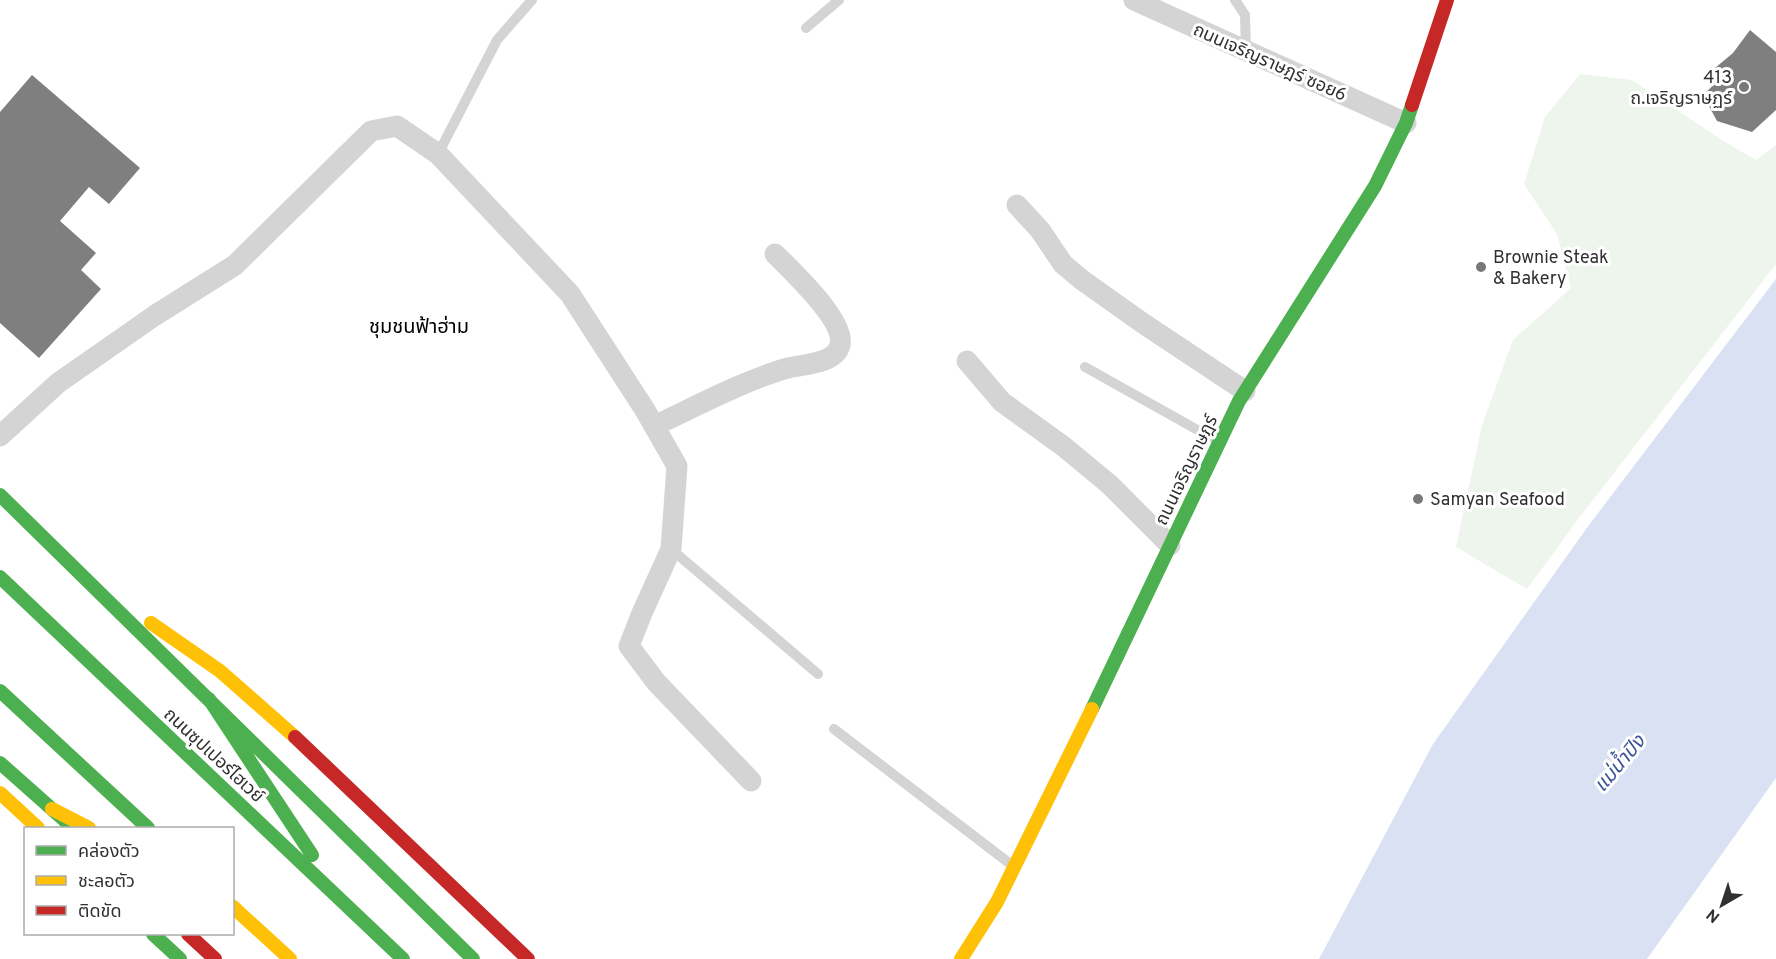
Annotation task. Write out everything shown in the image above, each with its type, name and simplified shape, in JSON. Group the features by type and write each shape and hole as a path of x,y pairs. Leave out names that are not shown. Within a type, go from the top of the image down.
{"main road":[{"name":"ถนนเจริญราษฎร์","path":"961,959 997,902 1015,867 1245,391 1375,186 1406,123 1447,0"},
{"path":"0,495 472,959"},
{"name":"ถนนซุปเปอร์ไฮเวย์","path":"0,577 403,959"},
{"path":"87,580 220,671 268,712 528,959"},
{"path":"0,691 147,827"},
{"path":"209,699 343,903"},
{"path":"0,763 72,827"},
{"path":"0,793 37,827"},
{"path":"52,809 87,827"},
{"path":"234,908 290,959"},
{"path":"155,935 180,959"},
{"path":"190,935 215,959"}],"street":[{"name":"ถนนเจริญราษฎร์ ซอย6","path":"1134,0 1406,123"},
{"path":"0,436 58,383 154,316 235,265 371,131 397,126 438,154 570,294 677,466 671,549 629,646 656,682 751,781"},
{"path":"1017,205 1040,230 1063,264 1082,280 1245,391"},
{"path":"654,426 755,380 827,358 836,352 840,340 834,322 809,289 775,254"},
{"path":"967,361 1002,402 1063,446 1102,478 1170,545"}],"lane":[{"path":"438,154 497,40 532,0"},
{"path":"806,28 839,0"},
{"path":"1235,0 1245,15 1245,51"},
{"path":"1084,368 1219,442"},
{"path":"671,549 818,674"},
{"path":"834,729 1015,867"}],"shaded area":[{"path":"1580,74 1632,80 1756,160 1776,145 1776,264 1579,518 1527,589 1456,547 1482,425 1513,340 1571,288 1557,234 1524,184 1545,117"}],"water":[{"name":"แม่น้ำปิง","path":"1776,279 1776,778 1647,959 1319,959 1433,744 1589,525"}],"building":[{"name":"413 ถ.เจริญราษฏร์","path":"1750,30 1776,52 1776,110 1752,132 1717,121 1703,95 1720,79 1715,68 1733,53"},
{"path":"32,75 140,168 109,204 89,187 60,221 96,253 81,270 101,289 39,358 0,323 0,112"}],"traffic: fast":[{"path":"1092,709 1239,401 1375,186 1406,123 1412,105"},
{"path":"0,495 473,959"},
{"path":"0,577 403,959"},
{"path":"0,691 147,827"},
{"path":"209,699 312,855"},
{"path":"0,763 71,826"},
{"path":"154,935 180,959"}],"traffic: slow":[{"path":"151,623 220,671 295,737"},
{"path":"961,959 997,902 1092,709"},
{"path":"0,793 37,827"},
{"path":"52,809 87,827"},
{"path":"234,908 290,959"}],"traffic: jam":[{"path":"1412,105 1447,0"},
{"path":"295,737 528,959"},
{"path":"189,935 215,959"}],"place":[{"name":"413 ถ.เจริญราษฏร์","path":"1744,87"},
{"name":"Brownie Steak & Bakery","path":"1481,267"},
{"name":"Samyan Seafood","path":"1418,499"}],"district":[{"name":"ชุมชนฟ้าฮ่าม","path":"419,326"}]}
